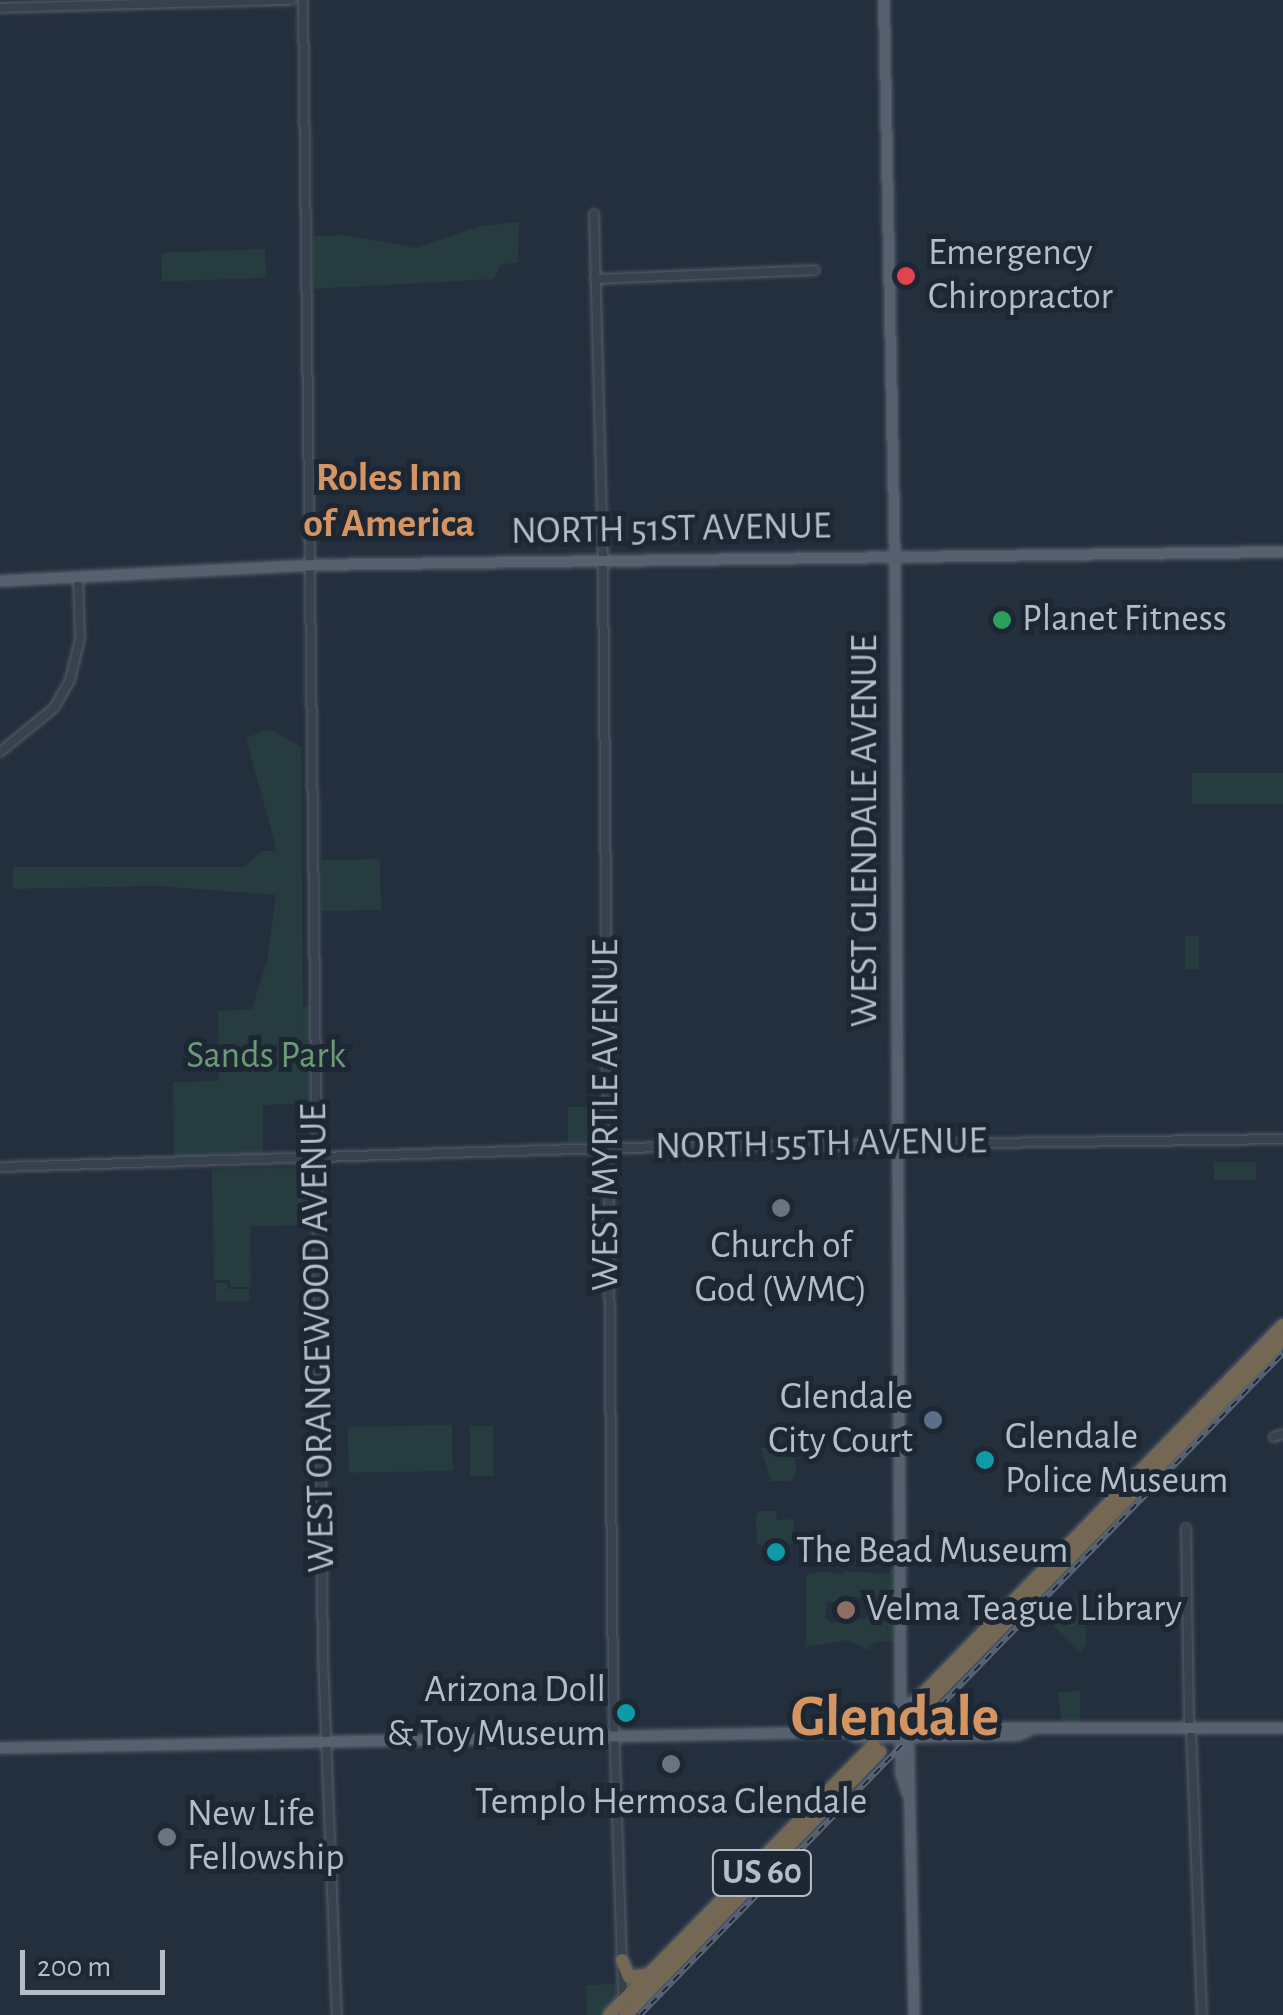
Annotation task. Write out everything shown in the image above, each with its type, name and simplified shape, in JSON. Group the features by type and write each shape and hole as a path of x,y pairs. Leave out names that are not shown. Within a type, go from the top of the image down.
{"highway":[{"path":"916,1704 1283,1325"},
{"path":"916,1704 1283,1340"},
{"name":"US 60","path":"609,2015 625,2010 876,1749 648,1974 625,2010"},
{"path":"622,1960 629,1977 648,1974"}],"main road":[{"name":"WEST GLENDALE AVENUE","path":"884,0 894,558 905,1732 914,2015"},
{"name":"NORTH 51ST AVENUE","path":"0,581 311,565 1283,552"},
{"name":"WEST GLENDALE AVENUE","path":"904,1662 916,1704 905,1732"},
{"path":"916,1704 923,1723 948,1728"},
{"path":"0,1748 850,1732 856,1737 948,1728 1283,1728"},
{"path":"905,1732 1019,1736 1028,1731"}],"street":[{"path":"0,8 292,0"},
{"name":"WEST ORANGEWOOD AVENUE","path":"303,0 316,1158 326,1741 336,2015"},
{"name":"WEST MYRTLE AVENUE","path":"594,214 602,561 614,1737 625,2010"},
{"path":"595,279 815,270"},
{"path":"0,752 54,708 70,680 80,639 78,577"},
{"name":"NORTH 55TH AVENUE","path":"0,1167 608,1148 1283,1139"},
{"path":"1186,1528 1202,2015"}],"green space":[{"path":"519,222 518,263 501,264 494,279 312,289 313,236 345,235 416,248 480,226"},
{"path":"265,249 266,278 162,282 161,253"},
{"name":"Sands Park","path":"269,729 301,747 303,1007 310,1007 310,1103 263,1105 263,1153 174,1157 173,1082 219,1081 218,1011 252,1009 267,961 276,895 157,886 13,889 13,867 244,867 262,851 277,851 246,738"},
{"path":"1192,773 1283,773 1283,804 1192,804"},
{"path":"380,859 381,910 322,911 321,860"},
{"path":"1185,936 1199,936 1199,969 1185,969"},
{"path":"568,1107 603,1107 603,1142 568,1142"},
{"path":"1214,1162 1256,1162 1256,1180 1214,1180"},
{"path":"311,1167 312,1225 250,1226 251,1287 231,1287 230,1280 214,1280 212,1169"},
{"path":"216,1283 227,1283 228,1289 249,1289 250,1301 216,1302"},
{"path":"452,1425 453,1471 349,1473 348,1427"},
{"path":"470,1426 493,1426 493,1476 470,1476"},
{"path":"795,1447 796,1476 791,1481 771,1481 761,1448"},
{"path":"776,1511 777,1520 794,1519 794,1544 757,1545 756,1515"},
{"path":"890,1570 895,1571 897,1581 894,1641 875,1642 867,1650 848,1640 806,1647 806,1575 825,1571 844,1575 844,1571 890,1574","holes":["867,1597 867,1618 831,1623 826,1618 826,1602"]},
{"path":"1075,1599 1093,1617 1085,1627 1087,1644 1081,1652 1051,1623"},
{"path":"1080,1691 1080,1724 1062,1724 1058,1692"},
{"path":"616,1984 616,1999 604,2015 587,2015 586,1985"}],"railway":[{"path":"640,2015 1283,1353"}],"place":[{"name":"Emergency Chiropractor","path":"906,276"},
{"name":"Planet Fitness","path":"1002,620"},
{"name":"Church of God (WMC)","path":"781,1208"},
{"name":"Glendale City Court","path":"933,1420"},
{"name":"Glendale Police Museum","path":"985,1460"},
{"name":"The Bead Museum","path":"776,1552"},
{"name":"Velma Teague Library","path":"846,1610"},
{"name":"Arizona Doll & Toy Museum","path":"626,1713"},
{"name":"Templo Hermosa Glendale","path":"671,1764"},
{"name":"New Life Fellowship","path":"167,1837"}],"district":[{"name":"Roles Inn of America","path":"389,501"},
{"name":"Glendale","path":"895,1718"}]}
